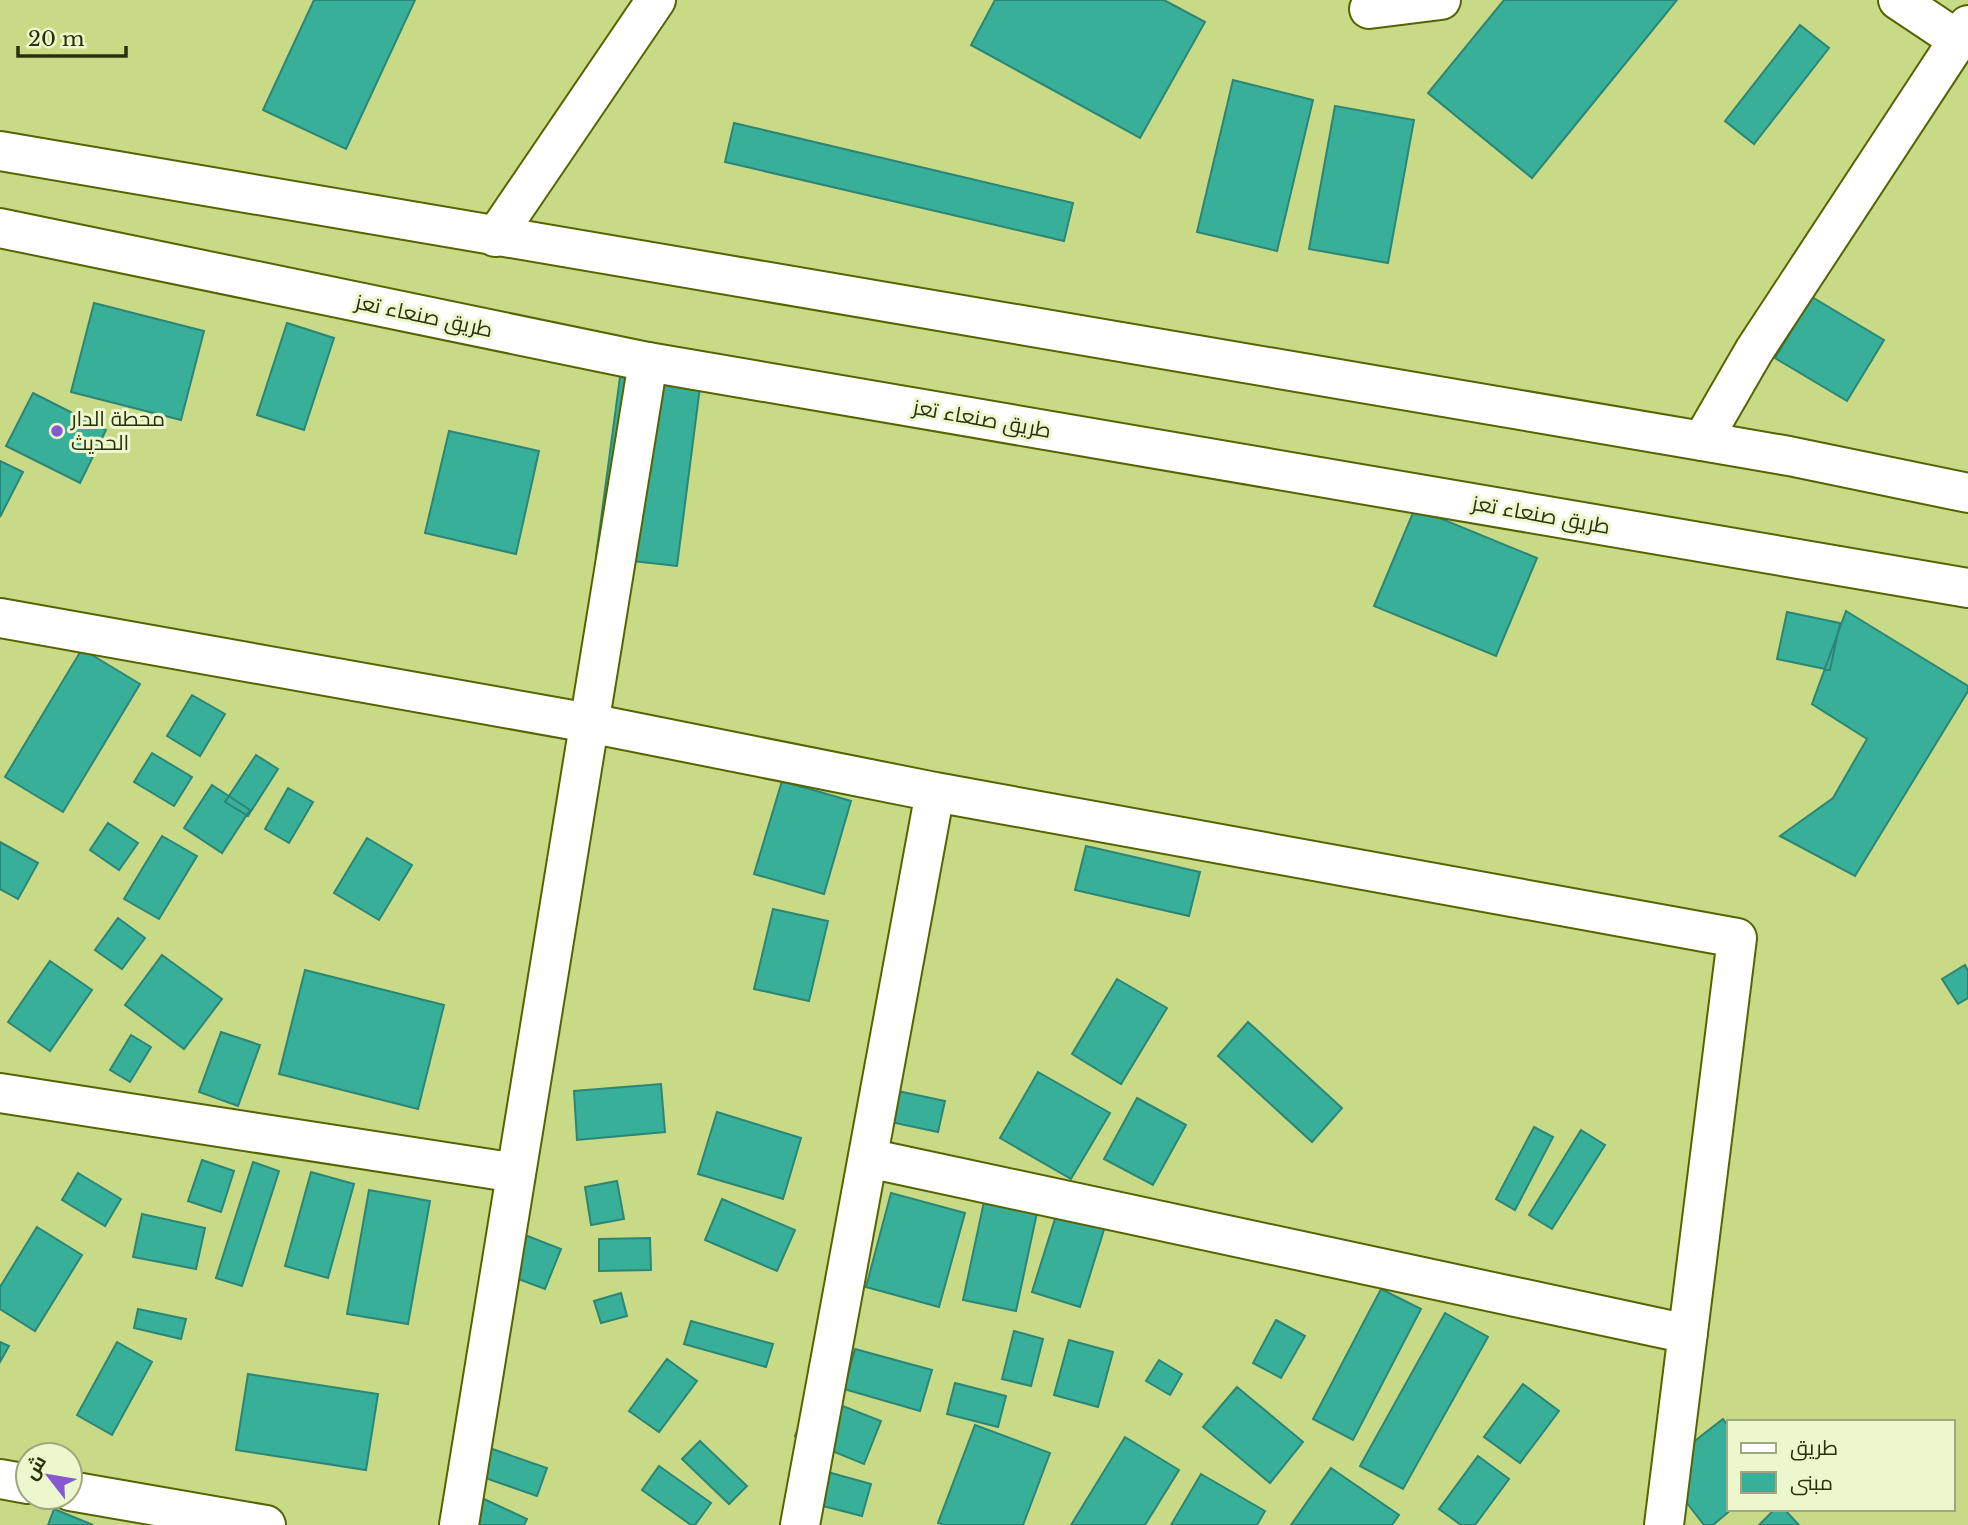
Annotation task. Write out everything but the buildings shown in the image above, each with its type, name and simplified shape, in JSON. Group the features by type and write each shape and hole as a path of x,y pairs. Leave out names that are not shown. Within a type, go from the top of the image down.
{"main road":[{"path":"495,237 656,0"},
{"path":"1369,9 1441,0"},
{"path":"1702,441 1754,351 1963,32 1898,0"},
{"path":"0,151 1702,441 1968,493"},
{"name":"طريق صنعاء تعز","path":"0,228 648,362 1968,588"},
{"path":"459,1525 648,362"},
{"path":"0,618 589,723 935,792 1737,938 1664,1525"},
{"path":"800,1525 935,792"},
{"path":"0,1093 516,1173"},
{"path":"868,1158 1688,1334"},
{"path":"84,1493 266,1525"}],"place":[{"name":"محطة الدار الحديث","path":"57,431"}]}
